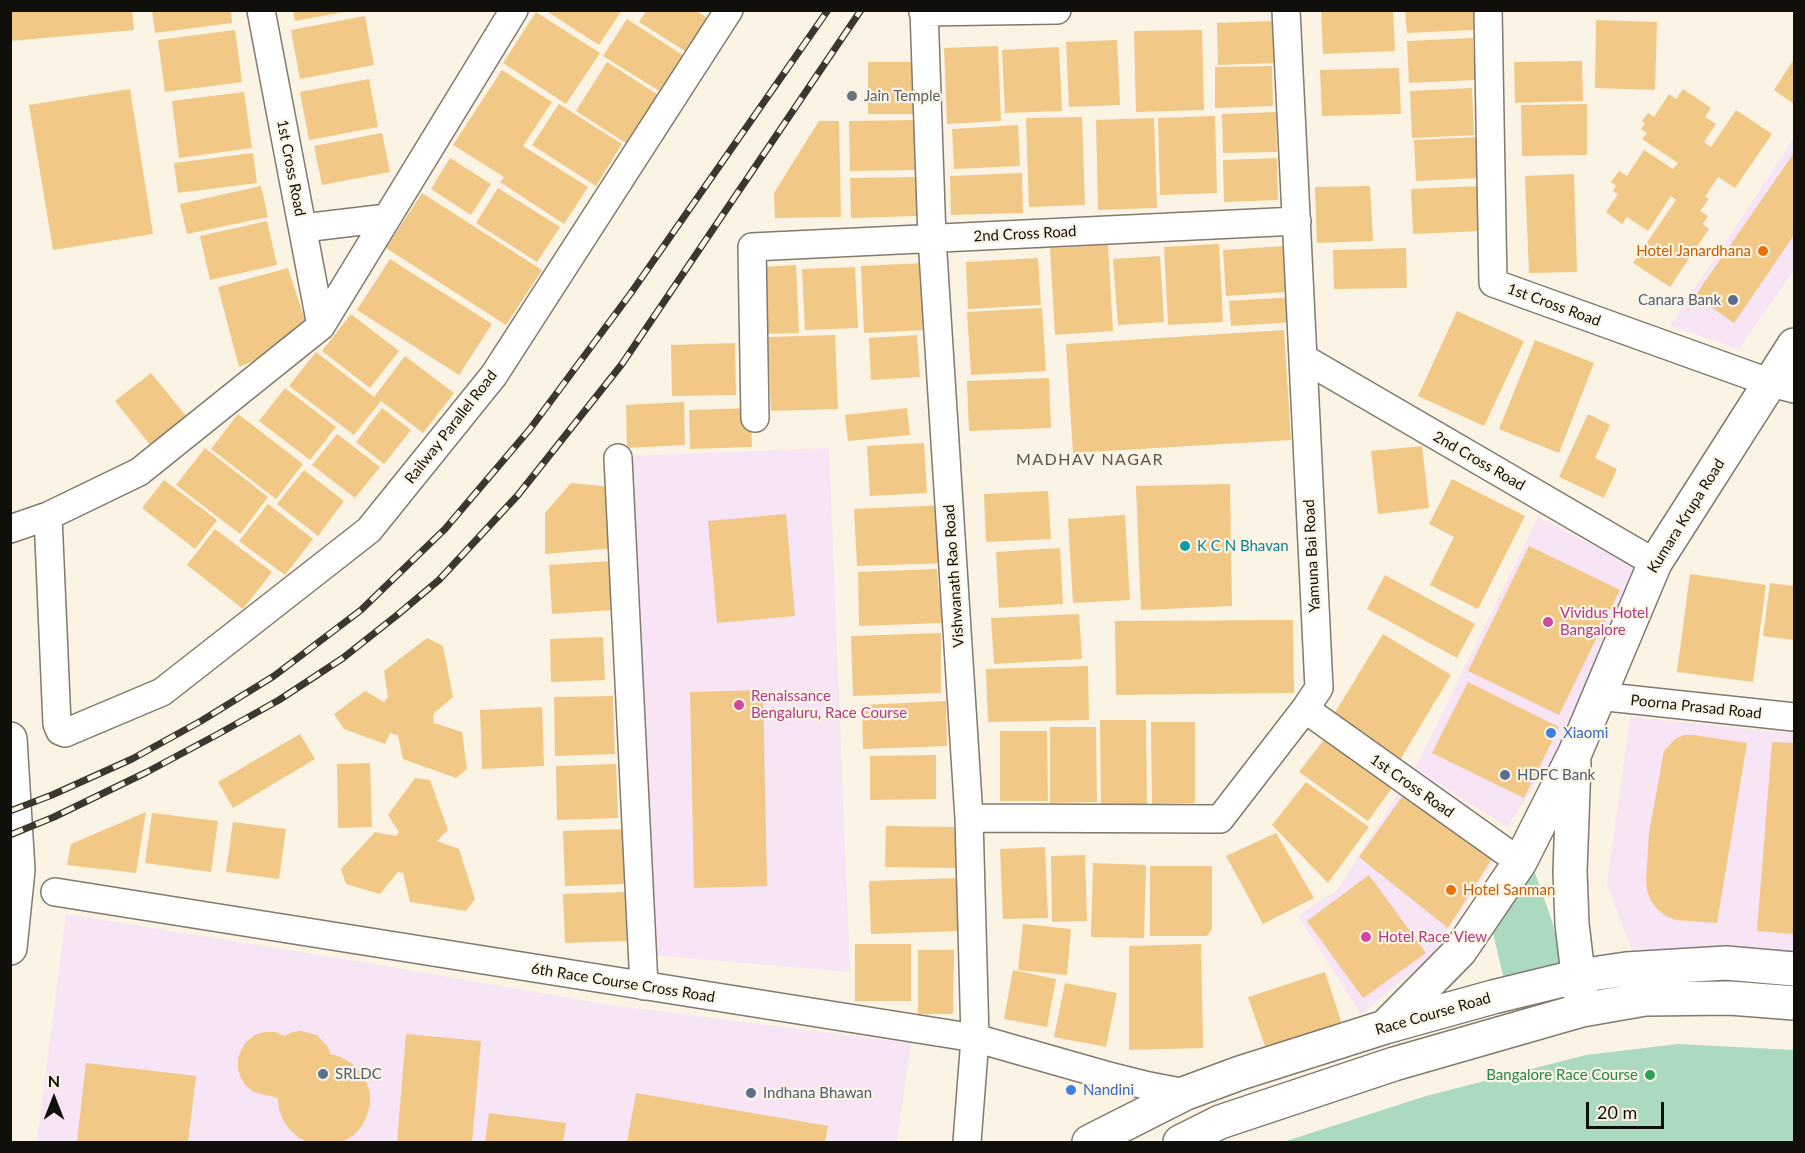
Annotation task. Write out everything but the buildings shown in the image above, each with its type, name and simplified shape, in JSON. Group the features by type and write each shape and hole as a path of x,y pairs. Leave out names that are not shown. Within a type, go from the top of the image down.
{"main road":[{"name":"Kumara Krupa Road","path":"1385,1027 1460,951 1520,862 1575,753 1655,563 1783,386 1794,345"},
{"path":"10,739 18,870 10,948"},
{"path":"1575,753 1570,871 1572,924 1582,1010"},
{"name":"Race Course Road","path":"1089,1143 1186,1093 1385,1027 1493,997 1579,976 1626,969 1725,963 1794,969"},
{"path":"1180,1143 1220,1122 1394,1064 1582,1010 1645,999 1730,998 1794,1003"}],"street":[{"name":"1st Cross Road","path":"261,10 321,326"},
{"path":"10,529 48,516 139,472 321,326 514,10"},
{"name":"Railway Parallel Road","path":"48,516 57,724 60,731 65,734 162,692 369,530 494,375 729,10"},
{"path":"923,11 1057,10"},
{"name":"Yamuna Bai Road","path":"969,818 1220,819 1319,688 1286,10"},
{"name":"1st Cross Road","path":"1488,10 1493,283 1783,386"},
{"name":"Vishwanath Rao Road","path":"923,11 932,238 969,818 975,1038 967,1143"},
{"path":"303,228 387,218"},
{"name":"2nd Cross Road","path":"755,418 752,247 1297,221"},
{"name":"2nd Cross Road","path":"1303,358 1655,563"},
{"path":"618,458 644,986"},
{"name":"Poorna Prasad Road","path":"1598,696 1794,717"},
{"name":"1st Cross Road","path":"1305,709 1520,862"},
{"name":"6th Race Course Cross Road","path":"55,892 975,1038 1127,1081 1186,1093"}],"shaded area":[{"path":"1794,138 1794,270 1739,349 1670,326"},
{"name":"Renaissance Bengaluru, Race Course","path":"829,448 850,972 650,955 626,456"},
{"path":"1538,517 1641,570 1570,732 1507,827 1415,769"},
{"path":"1630,717 1794,733 1794,952 1745,947 1632,950 1607,884"},
{"path":"1403,786 1499,853 1430,957 1361,1014 1298,916 1338,889"},
{"name":"SRLDC","path":"66,914 610,1005 911,1043 897,1142 37,1142"}],"green space":[{"path":"1534,870 1553,924 1563,968 1504,980 1492,929 1505,896"},
{"name":"Bangalore Race Course","path":"1678,1044 1794,1050 1794,1142 1283,1142 1426,1096 1586,1055"}],"railway":[{"path":"10,811 132,759 201,721 274,676 361,610 445,529 530,429 631,293 828,10"},
{"path":"10,835 54,817 147,772 279,700 343,658 439,580 518,495 622,364 861,10"}],"place":[{"name":"Jain Temple","path":"852,96"},
{"name":"Hotel Janardhana","path":"1763,251"},
{"name":"Canara Bank","path":"1733,300"},
{"name":"K C N Bhavan","path":"1185,546"},
{"name":"Vividus Hotel Bangalore","path":"1548,622"},
{"name":"Renaissance Bengaluru, Race Course","path":"739,705"},
{"name":"Xiaomi","path":"1551,733"},
{"name":"HDFC Bank","path":"1505,775"},
{"name":"Hotel Sanman","path":"1451,890"},
{"name":"Hotel Race View","path":"1366,937"},
{"name":"SRLDC","path":"323,1074"},
{"name":"Bangalore Race Course","path":"1650,1075"},
{"name":"Nandini","path":"1071,1090"},
{"name":"Indhana Bhawan","path":"751,1093"}],"district":[{"name":"MADHAV NAGAR","path":"1090,460"}]}
